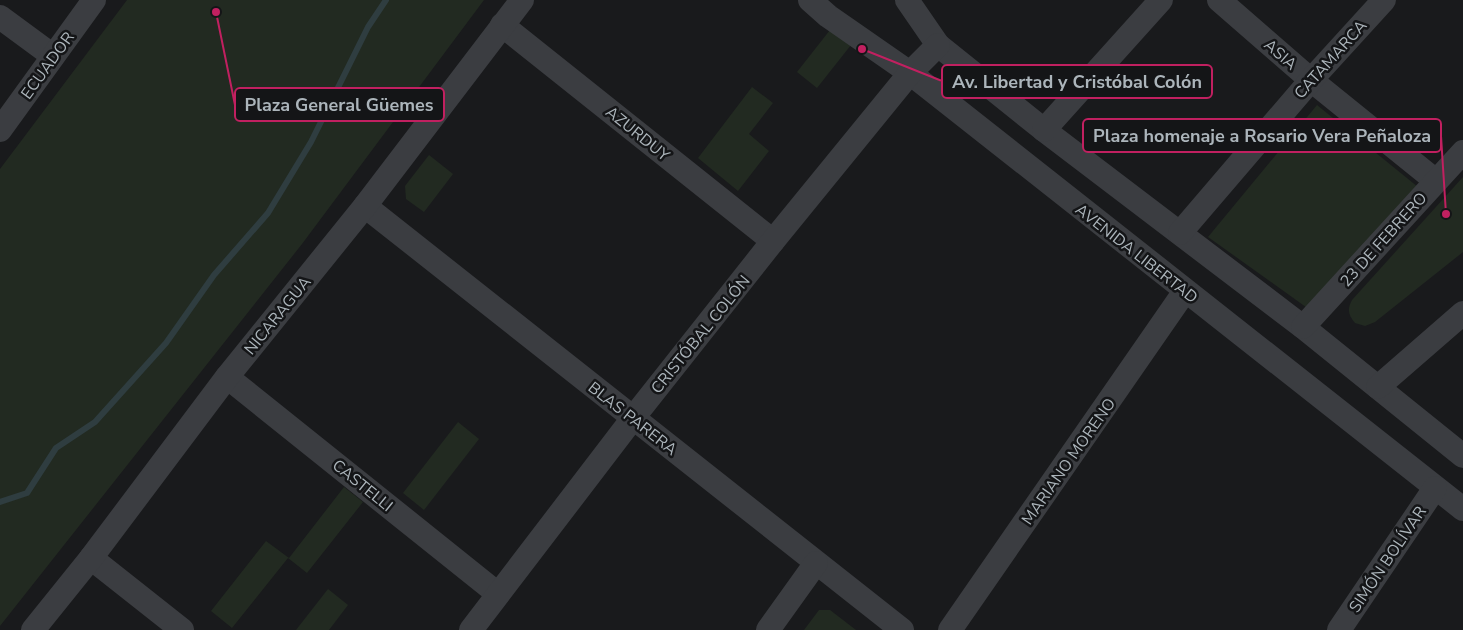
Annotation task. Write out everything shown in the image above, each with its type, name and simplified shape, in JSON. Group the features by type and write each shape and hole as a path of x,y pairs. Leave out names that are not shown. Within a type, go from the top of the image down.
{"street":[{"name":"ECUADOR","path":"0,130 94,0"},
{"name":"NICARAGUA","path":"33,630 91,558 227,377 364,206 522,0"},
{"name":"AVENIDA LIBERTAD","path":"810,0 828,16 910,73 1463,509"},
{"path":"1044,130 1161,0"},
{"name":"ASIA","path":"1220,0 1311,80 1436,181"},
{"name":"CATAMARCA","path":"1180,233 1311,80 1384,0"},
{"path":"915,3 938,45 1044,130 1303,327 1463,456"},
{"path":"0,17 53,56"},
{"name":"AZURDUY","path":"502,25 773,242"},
{"name":"CRISTÓBAL COLÓN","path":"471,630 633,418 773,242 910,73 938,45"},
{"name":"23 DE FEBRERO","path":"1303,327 1463,152"},
{"name":"BLAS PARERA","path":"364,206 902,630"},
{"name":"MARIANO MORENO","path":"950,630 1185,291"},
{"path":"1378,387 1463,313"},
{"name":"CASTELLI","path":"227,377 498,594"},
{"name":"SIMÓN BOLÍVAR","path":"1339,630 1435,488"},
{"path":"91,558 182,630"},
{"path":"768,630 816,564"}],"shaded area":[{"path":"127,0 484,0 302,244 0,626 0,169"},
{"path":"830,30 851,45 817,88 797,72"},
{"path":"752,87 773,103 749,134 769,151 738,191 698,158"},
{"path":"1317,105 1418,187 1310,310 1208,237"},
{"path":"429,155 453,174 424,212 406,199 405,186"},
{"path":"1463,177 1463,252 1375,322 1365,326 1355,323 1349,312 1352,300"},
{"path":"458,422 479,439 424,510 403,493"},
{"path":"344,487 363,502 307,573 288,558 232,628 211,611 266,541 289,558"},
{"path":"328,589 348,605 329,630 296,630"},
{"path":"819,610 830,610 856,630 804,630"}],"waterway":[{"path":"0,502 27,493 56,448 95,422 166,343 214,275 268,213 311,142 368,27 386,0"}],"place":[{"name":"Plaza General Güemes","path":"216,12"},
{"name":"Av. Libertad y Cristóbal Colón","path":"862,49"},
{"name":"Plaza homenaje a Rosario Vera Peñaloza","path":"1446,214"}]}
